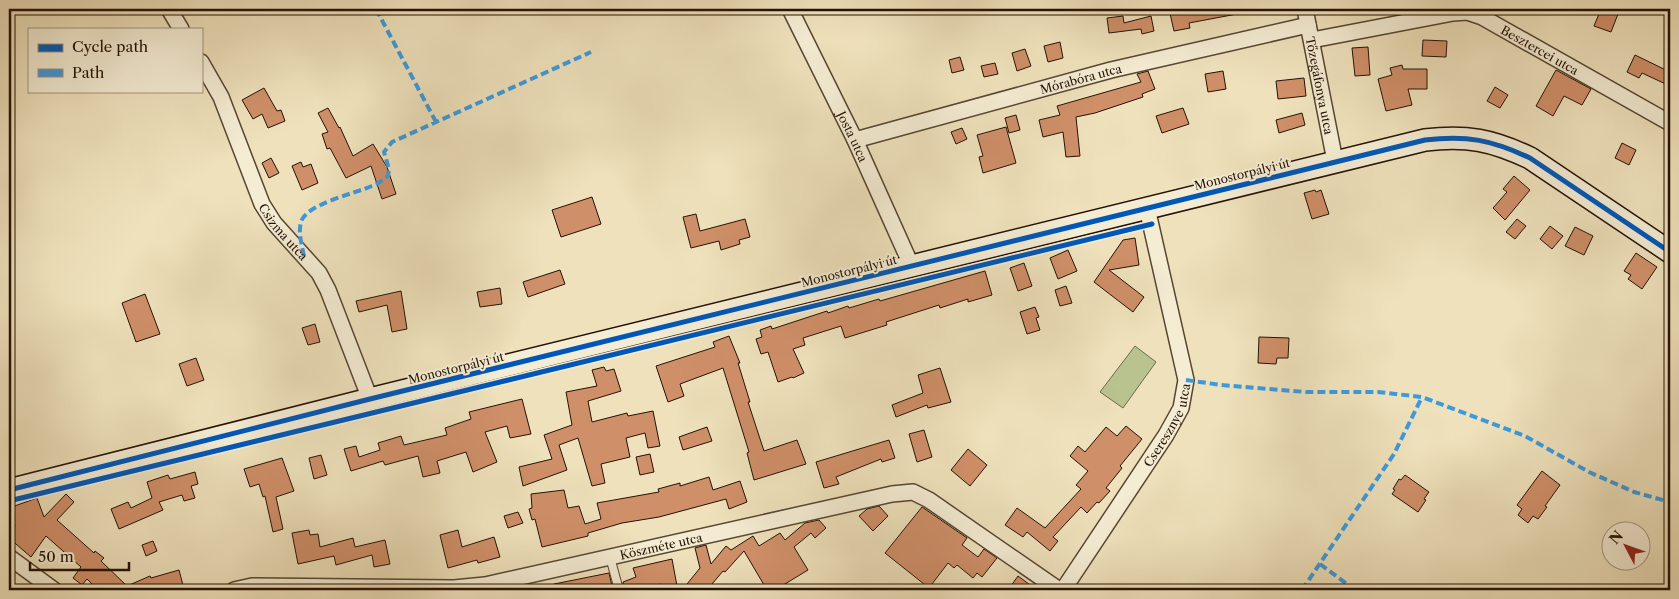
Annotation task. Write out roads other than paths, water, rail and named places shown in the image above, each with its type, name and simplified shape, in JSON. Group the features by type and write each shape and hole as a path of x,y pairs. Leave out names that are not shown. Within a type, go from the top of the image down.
{"street":[{"path":"169,9 180,28"},
{"name":"Tőzegáfonya utca","path":"1305,9 1335,161"},
{"name":"Josta utca","path":"792,10 855,140 912,266"},
{"name":"Besztercei utca","path":"1312,40 1453,12 1467,12 1482,17 1670,123"},
{"name":"Mórabóra utca","path":"855,140 1111,70 1308,25"},
{"name":"Csizma utca","path":"202,64 221,98 262,204 274,223 319,273 328,290 370,399"},
{"name":"Monostorpályi út","path":"9,490 370,399 1435,138 1465,138 1488,141 1530,158 1670,252"},
{"name":"Cseresznye utca","path":"1063,590 1166,435 1181,408 1186,380 1147,208"},
{"name":"Köszméte utca","path":"234,590 252,586 454,588 485,585 892,494 913,492 929,500 1059,590"},
{"path":"9,557 54,590"}],"lane":[{"path":"610,557 619,590"}]}
